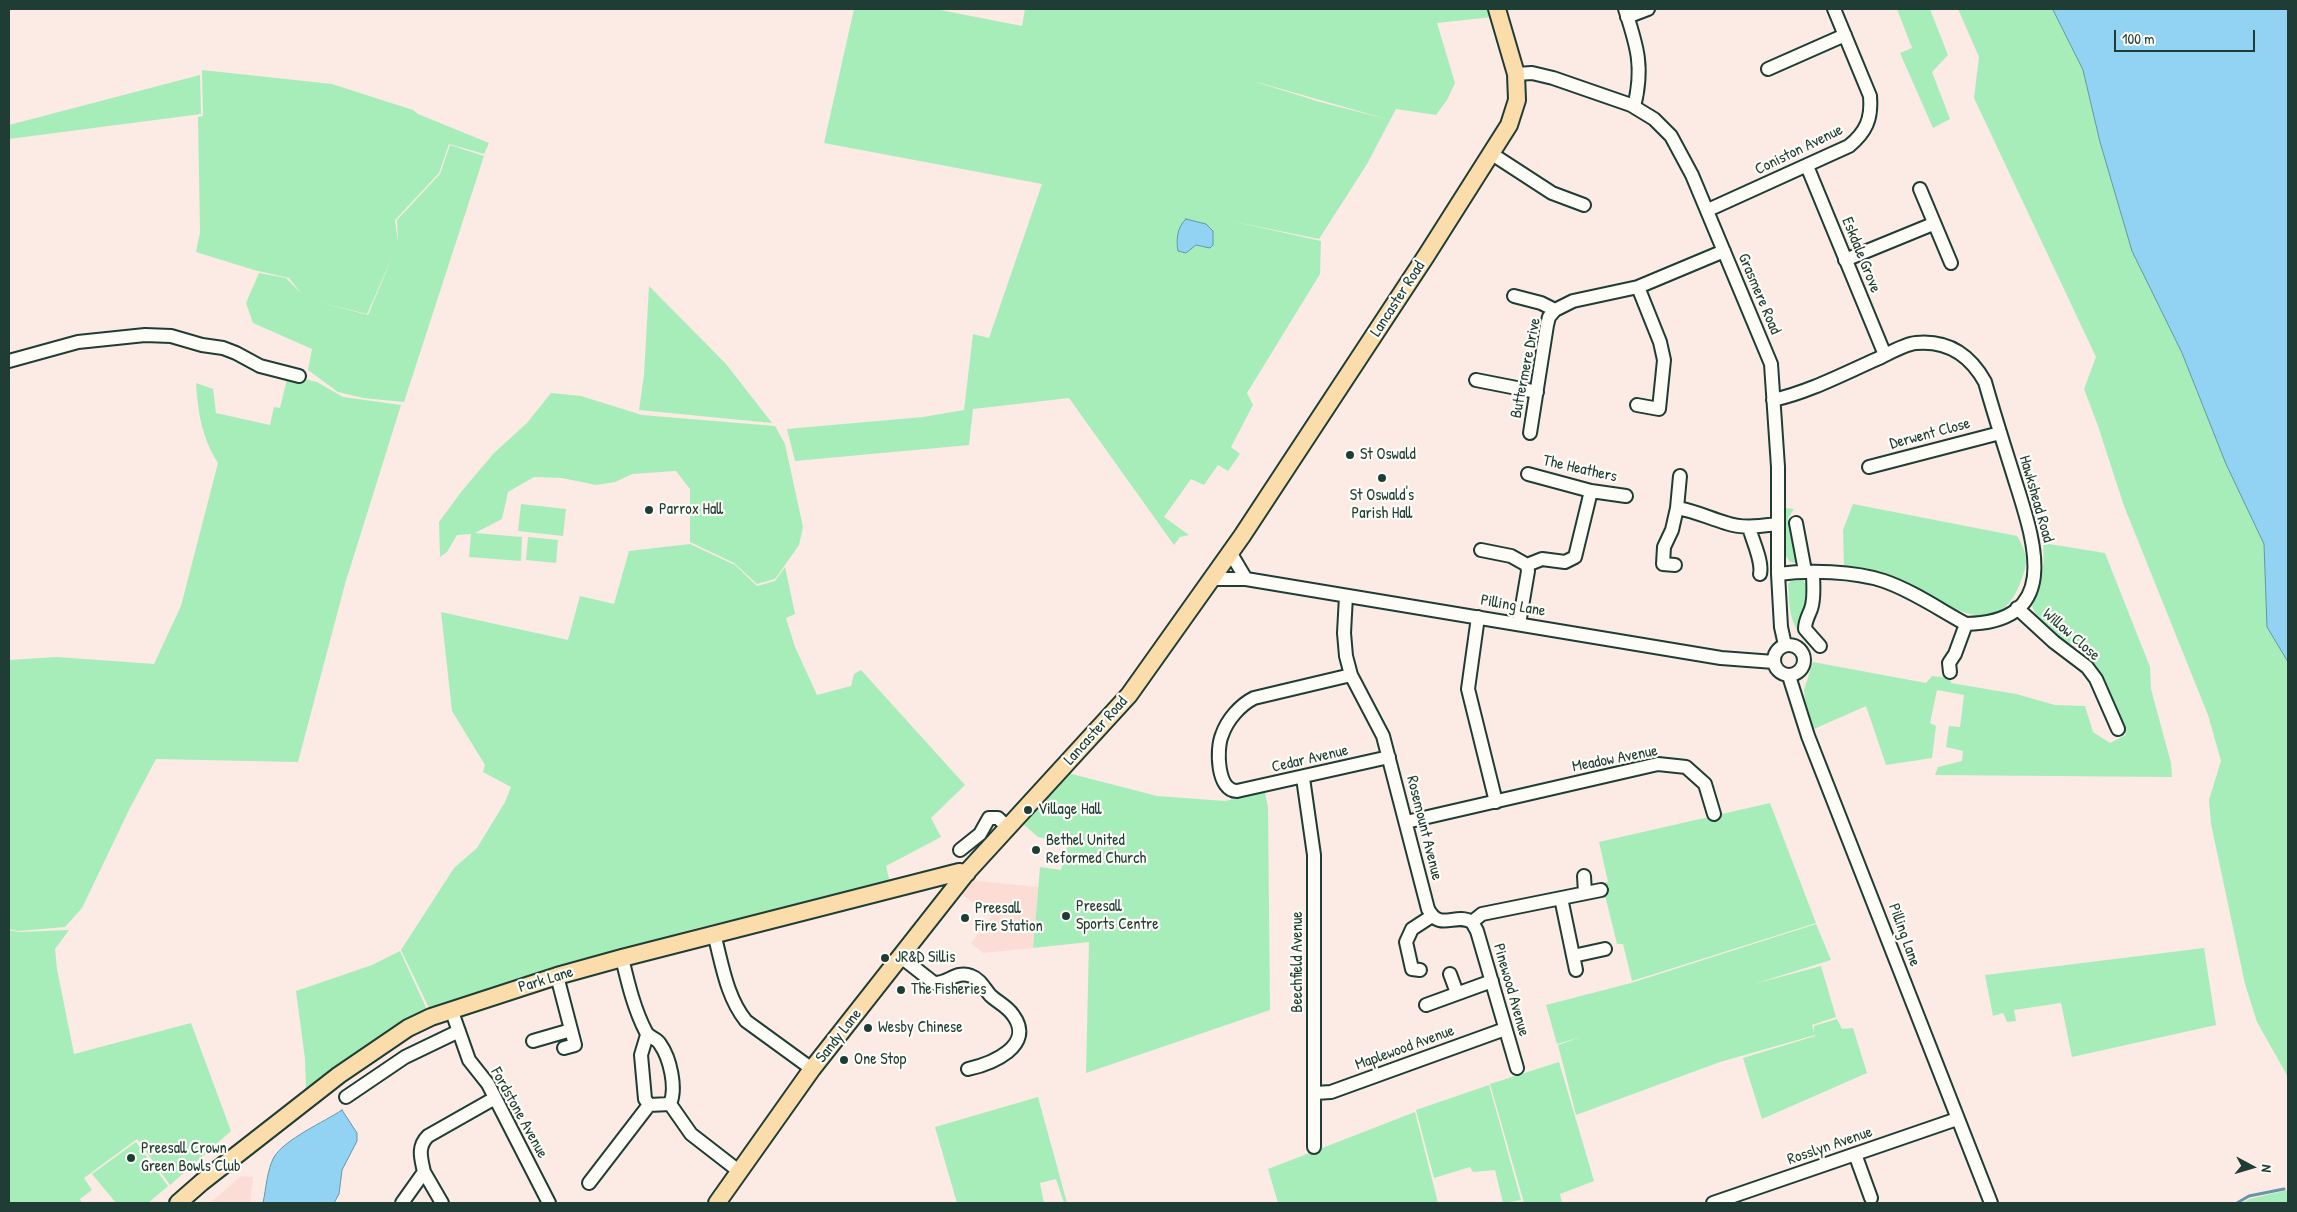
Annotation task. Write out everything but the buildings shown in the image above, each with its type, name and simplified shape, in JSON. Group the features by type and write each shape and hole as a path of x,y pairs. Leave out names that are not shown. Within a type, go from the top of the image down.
{"main road":[{"name":"Lancaster Road","path":"967,873 1007,827 1116,711 1230,552 1492,154 1508,125 1516,100 1516,74 1496,9"},
{"name":"Park Lane","path":"178,1203 202,1182 339,1075 408,1028 451,1010 557,976 622,958 929,879 960,872 967,873"},
{"name":"Sandy Lane","path":"717,1203 812,1069 902,958 967,873"},
{"path":"929,879 930,884 947,900"}],"street":[{"path":"1634,107 1640,76 1640,62 1626,13 1648,9"},
{"name":"Coniston Avenue","path":"1708,210 1849,146 1860,137 1868,126 1871,111 1870,96 1834,9"},
{"path":"1768,68 1845,35"},
{"name":"Grasmere Road","path":"1516,74 1532,73 1553,78 1634,107 1654,119 1671,136 1708,210 1771,364 1778,467 1778,574 1785,645"},
{"path":"1492,154 1552,193 1584,205"},
{"name":"Eskdale Grove","path":"1807,166 1885,355"},
{"path":"1920,189 1933,224 1951,263"},
{"path":"1845,260 1933,224"},
{"path":"1514,296 1541,303 1556,310 1573,301 1638,286 1724,251"},
{"path":"1637,406 1663,410 1664,360 1660,342 1638,286"},
{"name":"Buttermere Drive","path":"1530,433 1547,325 1550,317 1556,310"},
{"path":"9,360 78,342 145,334 171,336 202,345 223,348 260,366 299,376"},
{"name":"Hawkshead Road","path":"1773,400 1795,395 1914,343 1936,343 1950,346 1961,352 1978,369 1985,382 2034,548 2036,568 2031,590 2023,604 2008,616 1992,622 1966,624"},
{"path":"1476,380 1536,392"},
{"name":"Derwent Close","path":"1869,468 2000,433"},
{"name":"The Heathers","path":"1528,474 1591,490 1626,496"},
{"path":"1665,566 1664,547 1672,530 1680,476"},
{"path":"1527,565 1542,559 1565,562 1576,557 1591,490"},
{"path":"1676,508 1698,512 1728,524 1749,527 1778,524"},
{"path":"1796,523 1813,595 1811,609 1805,620 1805,629 1819,641"},
{"path":"1749,527 1762,565 1760,574"},
{"path":"1481,550 1511,556 1527,565"},
{"path":"1230,552 1246,579"},
{"path":"1519,624 1528,571 1527,565"},
{"path":"1778,574 1809,572 1857,576 1884,581 1966,624 1955,654 1947,665"},
{"name":"Pilling Lane","path":"1214,575 1721,658 1774,662"},
{"name":"Rosemount Avenue","path":"1346,596 1344,633 1346,656 1351,675 1383,736 1428,909 1432,916"},
{"name":"Willow Close","path":"2017,608 2054,642 2074,655 2087,667 2096,679 2111,723"},
{"path":"1478,617 1468,689 1496,802"},
{"path":"1785,645 1797,647 1804,659 1799,672 1789,676 1780,674 1774,662 1776,652 1785,645"},
{"name":"Cedar Avenue","path":"1351,675 1254,698 1241,706 1224,730 1220,746 1221,777 1228,788 1237,791 1303,778 1389,757"},
{"name":"Pilling Lane","path":"1789,676 1808,736 1991,1203"},
{"name":"Meadow Avenue","path":"1406,822 1658,764 1686,767 1705,784 1714,814"},
{"name":"Beechfield Avenue","path":"1303,778 1314,855 1314,1147"},
{"path":"960,850 977,837 986,822 993,816 998,818 1007,827"},
{"path":"1584,876 1585,893"},
{"path":"1420,970 1412,969 1406,942 1412,928 1432,916 1438,920 1462,918 1472,922 1482,914 1600,890"},
{"path":"1561,898 1576,970"},
{"name":"Pinewood Avenue","path":"1472,922 1477,931 1517,1068"},
{"path":"714,934 728,987 738,1011 746,1021 812,1069"},
{"path":"1573,956 1605,950"},
{"path":"622,958 635,1006 647,1035 660,1043 665,1055 673,1088 670,1104 691,1134 740,1172"},
{"path":"902,958 934,983 942,983 950,977 959,975 974,978 989,994 1006,1007 1017,1021 1018,1037 1007,1053 989,1063 968,1068"},
{"path":"1450,974 1457,993"},
{"path":"557,976 575,1045 564,1048"},
{"path":"1426,1005 1492,981"},
{"name":"Fordstone Avenue","path":"451,1010 469,1060 482,1075 495,1098 549,1203"},
{"name":"Maplewood Avenue","path":"1315,1093 1331,1092 1505,1029"},
{"path":"533,1041 572,1030"},
{"path":"346,1097 405,1057 459,1031"},
{"path":"647,1035 641,1055 640,1067 645,1100 649,1105"},
{"path":"442,1203 424,1172 420,1149 422,1142 428,1136 495,1098"},
{"path":"588,1183 649,1105 670,1104"},
{"name":"Rosslyn Avenue","path":"1713,1203 1957,1119"},
{"path":"1855,1154 1871,1198"},
{"path":"402,1203 424,1172"}],"shaded area":[{"path":"968,880 1038,887 1033,948 983,953 971,943 991,917 960,893"},
{"path":"241,1176 253,1177 250,1203 210,1203"}],"green space":[{"path":"854,9 935,9 1022,26 1025,9 1489,9 1492,17 1437,23 1455,83 1447,100 1436,115 1396,109 1367,164 1319,239 1231,221 1321,241 1320,274 1247,393 1253,405 1231,447 1240,454 1228,471 1218,465 1204,485 1191,479 1164,517 1189,535 1180,537 1174,545 1069,398 973,409 969,445 795,461 787,429 923,417 964,410 973,334 989,338 1042,184 824,143","holes":["1256,82 1390,120 1320,102"]},
{"path":"1897,9 1930,9 1948,55 1932,72 1950,119 1933,128 1900,53 1912,48"},
{"path":"1958,9 2288,9 2288,1077 2257,1022 2245,984 2211,824 2209,800 2221,761 2208,715 2124,506 2084,389 2096,357 1974,98 1979,57"},
{"path":"202,70 332,84 413,110 418,114 489,143 484,154 449,144 439,173 395,220 398,243 397,220 440,174 450,145 484,156 404,402 363,398 338,392 308,370 312,349 253,323 246,303 259,273 286,278 301,293 289,278 254,270 196,252 200,232 198,117 203,116","holes":["394,253 368,315 318,302 367,314"]},
{"path":"200,75 201,114 9,139 9,125"},
{"path":"649,286 726,364 772,423 639,410 644,375"},
{"path":"288,375 317,382 343,397 401,405 345,584 298,762 156,759 82,908 65,927 18,931 9,929 9,660 57,657 154,664 181,606 218,463 208,444 202,425 196,383 213,389 216,413 270,425 274,407 280,408"},
{"path":"551,393 581,396 642,415 775,426 785,444 803,527 799,545 775,579 757,584 734,563 690,542 690,489 676,471 632,474 615,482 596,485 562,478 534,477 508,492 502,519 475,533 522,537 521,561 469,557 471,534 457,535 447,552 440,557 439,522 494,453 527,423"},
{"path":"521,504 566,509 563,536 518,531"},
{"path":"1853,504 2017,536 2024,549 2026,560 2019,586 2007,605 1993,614 1978,615 1960,611 1888,574 1844,565 1843,530"},
{"path":"1786,508 1794,509 1788,518 1798,561 1795,563 1790,562 1786,556"},
{"path":"528,537 558,540 556,563 526,560"},
{"path":"2043,543 2105,553 2150,667 2151,689 2171,763 2172,777 1935,775 1938,767 1962,761 1963,751 1946,747 1949,726 1960,727 1964,695 1937,690 1930,723 1936,726 1932,758 1886,765 1866,706 1814,729 1805,700 1804,690 1813,662 1926,683 1932,676 1950,678 1951,683 2016,694 2055,705 2085,706 2093,732 2110,743 2126,735 2115,703 2099,670 2085,654 2049,630 2037,616 2032,606 2042,576 2044,560"},
{"path":"690,544 735,565 757,586 775,581 785,567 795,614 786,618 795,647 817,695 851,686 854,674 861,670 965,785 931,818 941,837 886,866 890,883 697,928 430,1010 401,950 454,868 477,848 505,802 511,787 483,772 485,765 452,711 441,612 568,640 580,596 614,604 629,551"},
{"path":"1803,580 1809,586 1807,605 1813,649 1800,634 1791,613 1788,584 1791,581"},
{"path":"1068,773 1157,796 1225,801 1265,792 1268,808 1270,1010 1086,1073 1089,942 1033,948 1040,867 1061,870 1068,843 1038,837 1022,823"},
{"path":"1770,803 1816,923 1632,981 1623,944 1617,944 1602,883 1608,882 1599,842"},
{"path":"1816,924 1831,960 1754,984 1821,966 1836,1017 1812,1025 1814,1032 1814,1026 1837,1019 1842,1029 1853,1028 1867,1073 1762,1119 1743,1058 1815,1035 1720,1062 1576,1115 1558,1045 1581,1037 1557,1044 1546,1005 1631,983"},
{"path":"9,930 19,932 69,930 55,949 57,969 74,1054 191,1023 231,1131 170,1185 137,1139 84,1178 92,1190 80,1199 82,1203 9,1203"},
{"path":"2204,948 2216,1025 2072,1057 2061,1003 2014,1010 2016,1021 2007,1022 2003,1013 1993,1016 1985,975"},
{"path":"400,951 428,1012 361,1053 306,1090 305,1059 296,991 372,965"},
{"path":"1559,1062 1594,1181 1560,1194 1562,1203 1524,1203 1490,1084"},
{"path":"1489,1085 1521,1200 1503,1203 1495,1170 1473,1172 1470,1167 1434,1178 1416,1110"},
{"path":"1038,1097 1067,1203 1064,1203 1056,1179 1040,1183 1044,1203 957,1203 935,1127"},
{"path":"1415,1112 1438,1203 1278,1203 1268,1169"},
{"name":"Preesall Crown Green Bowls Club","path":"136,1142 168,1186 148,1203 116,1203 92,1174"},
{"path":"2288,1190 2288,1203 2243,1203 2249,1199"}],"water":[{"path":"2053,9 2288,9 2288,662 2267,627 2264,544 2226,464 2182,353 2132,251 2100,142 2083,70"},
{"path":"1186,219 1206,224 1213,231 1213,245 1210,248 1196,245 1186,253 1178,251 1178,234"},
{"path":"342,1110 357,1133 357,1141 342,1170 339,1194 334,1203 263,1203 270,1168 279,1150 296,1137"}],"waterway":[{"path":"2237,1203 2249,1196 2284,1189"}],"place":[{"name":"St Oswald","path":"1350,455"},
{"name":"St Oswald's Parish Hall","path":"1382,478"},
{"name":"Parrox Hall","path":"649,510"},
{"name":"Village Hall","path":"1028,810"},
{"name":"Bethel United Reformed Church","path":"1036,850"},
{"name":"Preesall Sports Centre","path":"1066,916"},
{"name":"Preesall Fire Station","path":"965,918"},
{"name":"JR&D Sillis","path":"885,958"},
{"name":"The Fisheries","path":"901,990"},
{"name":"Wesby Chinese","path":"868,1028"},
{"name":"One Stop","path":"844,1060"},
{"name":"Preesall Crown Green Bowls Club","path":"131,1158"}]}
